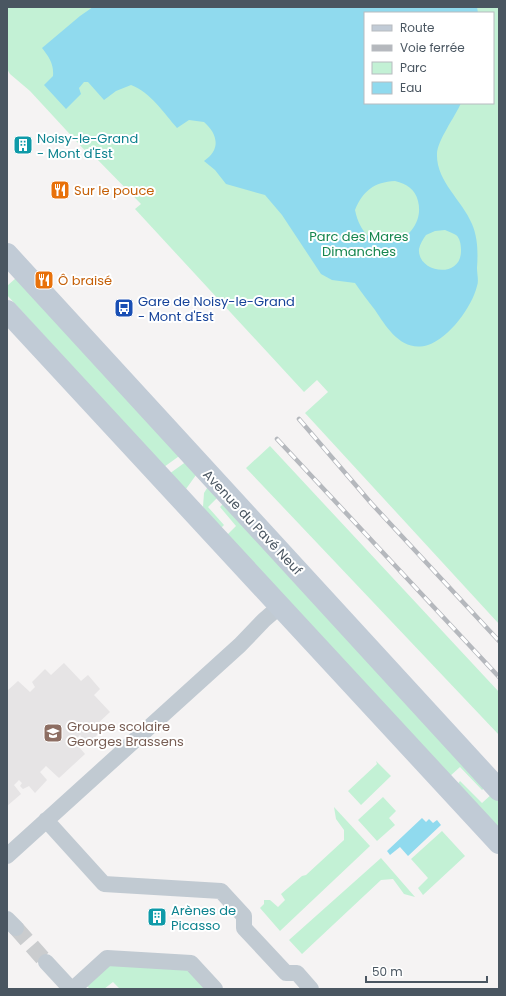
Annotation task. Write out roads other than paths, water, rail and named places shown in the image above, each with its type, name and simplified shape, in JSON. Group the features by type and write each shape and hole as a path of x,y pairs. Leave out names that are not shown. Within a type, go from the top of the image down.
{"main road":[{"name":"Avenue du Pavé Neuf","path":"7,254 499,790"},
{"path":"7,311 279,607 499,843"}],"street":[{"path":"7,856 240,645 279,607"},
{"path":"46,820 104,884 221,891 244,916 244,928 286,973 297,973 311,989"},
{"path":"46,962 72,989 107,958 191,963 215,989"}],"water":[{"path":"93,7 477,7 478,12 364,12 364,104 460,104 443,136 437,154 438,164 445,182 468,215 474,229 476,240 478,284 465,312 444,336 428,345 419,347 403,342 390,331 355,283 332,280 321,274 282,215 265,195 226,184 215,170 204,161 213,152 216,142 215,137 209,127 204,122 189,120 177,128 150,98 138,88 131,85 116,91 104,100 88,82 84,82 79,88 81,94 66,109 44,85 53,76 53,68 47,54 42,48","holes":["395,181 407,185 413,190 417,197 419,215 414,227 406,236 395,242 383,243 371,238 362,228 355,210 358,203 370,189 381,183","445,230 455,234 460,242 461,250 459,260 455,266 440,270 425,264 420,257 419,249 426,235 435,231"]},
{"path":"422,818 426,822 429,819 433,823 437,820 441,825 408,856 400,847 390,855 387,851"}],"tunnel":[{"path":"16,928 46,962"}],"railway":[{"path":"299,419 371,503 499,641"},
{"path":"277,439 499,677"}],"place":[{"name":"Noisy-le-Grand - Mont d'Est","path":"23,145"},
{"name":"Sur le pouce","path":"60,190"},
{"name":"Ô braisé","path":"44,280"},
{"name":"Gare de Noisy-le-Grand - Mont d'Est","path":"124,308"},
{"name":"Groupe scolaire Georges Brassens","path":"53,733"},
{"name":"Arènes de Picasso","path":"157,917"}],"park label":[{"name":"Parc des Mares Dimanches","path":"359,244"}]}
